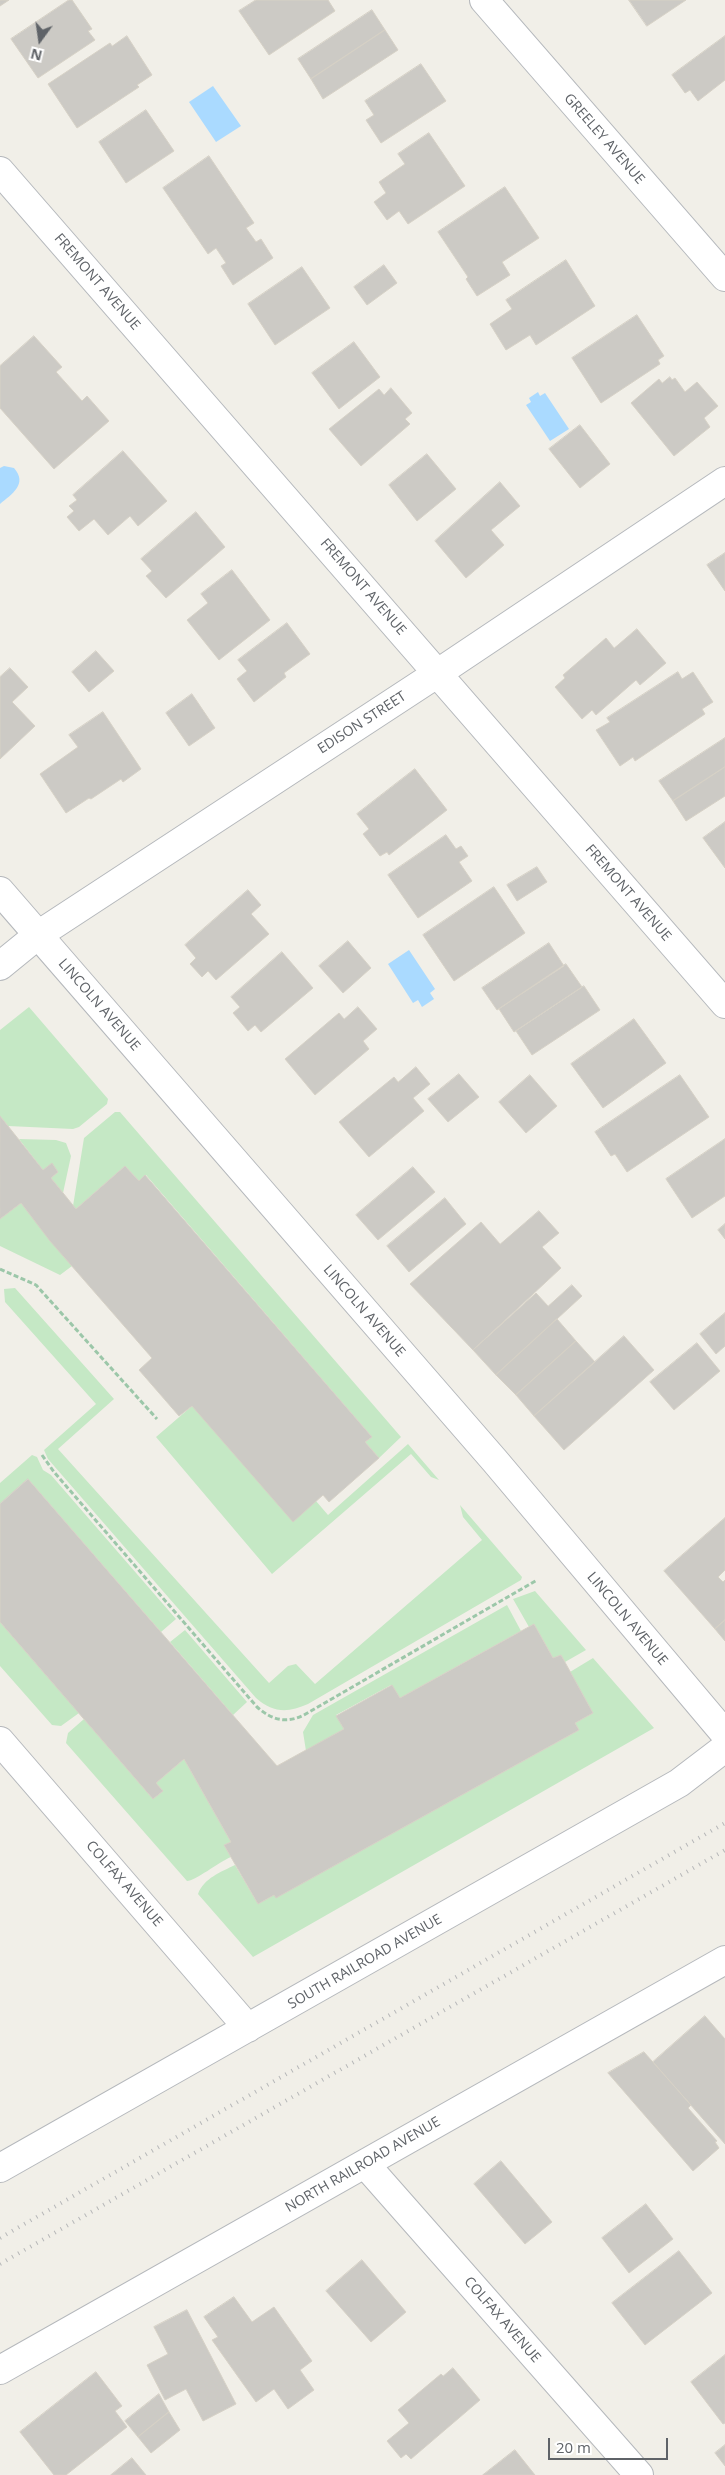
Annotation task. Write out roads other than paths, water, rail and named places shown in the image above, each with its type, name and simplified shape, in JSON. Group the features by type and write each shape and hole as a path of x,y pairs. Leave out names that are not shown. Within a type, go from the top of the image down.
{"street":[{"name":"GREELEY AVENUE","path":"484,0 725,277"},
{"name":"FREMONT AVENUE","path":"0,171 725,1004"},
{"name":"EDISON STREET","path":"0,966 38,935 438,673 725,481"},
{"name":"LINCOLN AVENUE","path":"0,891 488,1454 725,1734"},
{"name":"COLFAX AVENUE","path":"0,1741 248,2028"},
{"name":"SOUTH RAILROAD AVENUE","path":"0,2168 679,1783 725,1748"},
{"name":"NORTH RAILROAD AVENUE","path":"0,2370 725,1960"},
{"name":"COLFAX AVENUE","path":"365,2164 639,2475"}],"water":[{"path":"213,86 241,126 216,142 189,102"},
{"path":"538,392 540,396 545,393 569,429 550,441 526,405 531,402 529,398"},
{"path":"4,466 14,468 18,474 19,484 0,504 0,468"},
{"path":"409,950 435,989 430,993 434,999 422,1007 418,1000 413,1003 388,964"}],"railway":[{"path":"0,2238 725,1823"},
{"path":"0,2264 725,1850"}]}
